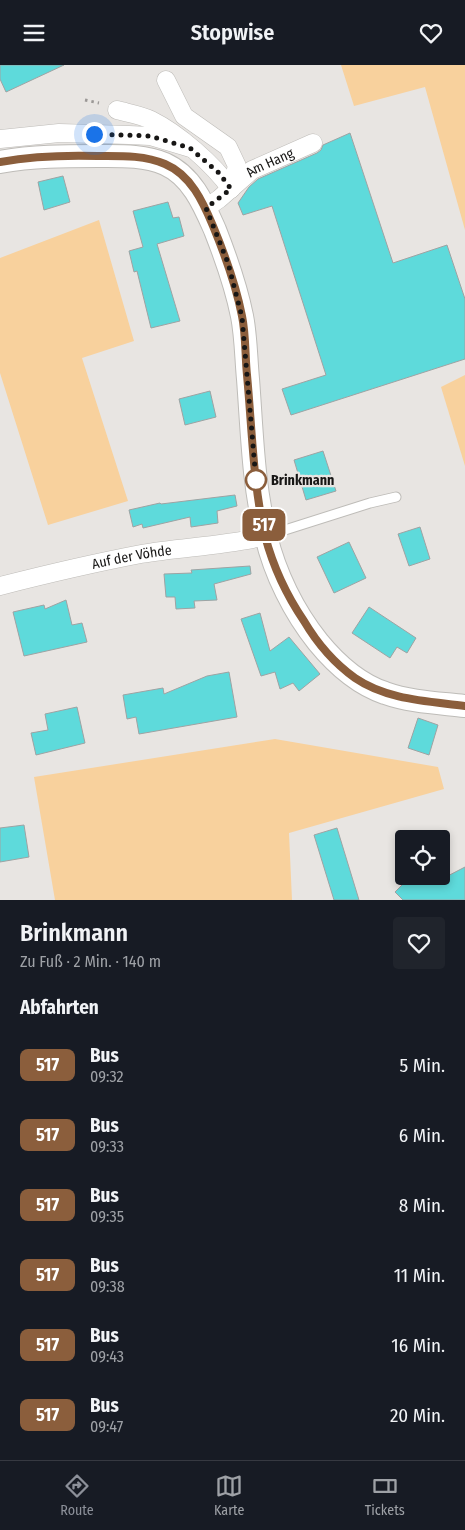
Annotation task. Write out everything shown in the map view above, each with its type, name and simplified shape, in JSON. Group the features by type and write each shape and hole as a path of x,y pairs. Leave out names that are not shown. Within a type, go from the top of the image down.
{"street":[{"name":"Am Hang","path":"166,80 184,116 228,147 237,166 231,189"},
{"path":"117,109 150,119 177,135 219,173 231,189"},
{"path":"0,139 59,133 130,135 150,136 190,148"},
{"name":"Am Hang","path":"206,208 252,170 313,143"},
{"path":"0,162 50,155 131,156 165,164 177,171 189,182 206,208 228,263 242,317 256,480 266,536 277,569 293,605 311,633 336,663 355,678 384,693 465,706"},
{"name":"Auf der Vöhde","path":"0,586 142,554 245,541 266,536"}],"lane":[{"path":"266,536 353,508 396,497"}],"shaded area":[{"path":"341,65 465,65 465,230 425,87 354,106"},
{"path":"99,220 134,341 82,358 128,501 48,525 0,373 0,258"},
{"path":"465,375 465,466 441,387"},
{"path":"275,739 438,767 444,789 289,833 292,900 55,900 34,777"}],"building":[{"path":"0,65 64,65 6,92 0,79"},
{"path":"350,133 393,263 447,245 465,299 465,359 291,415 282,389 326,375 272,206 243,215 238,203 249,187 258,179 317,153 323,145"},
{"path":"63,176 70,202 44,210 38,182"},
{"path":"168,202 173,218 179,217 184,236 157,244 180,321 151,328 137,271 134,272 129,251 143,247 133,211"},
{"path":"210,391 216,417 185,425 179,399"},
{"path":"323,451 336,491 306,500 294,460"},
{"path":"235,495 237,506 217,511 218,523 191,527 190,517 143,528 142,524 133,527 129,510 160,503"},
{"path":"420,527 430,559 409,566 398,534"},
{"path":"349,542 366,578 334,593 317,557"},
{"path":"250,566 251,574 214,584 217,600 194,601 195,608 176,609 175,597 166,597 164,574 192,573 191,570"},
{"path":"66,600 72,625 82,623 87,642 24,656 13,612 44,605 45,609"},
{"path":"369,607 416,638 407,653 397,647 390,658 352,633"},
{"path":"260,613 270,651 289,637 320,674 299,691 293,683 280,689 275,672 261,676 241,619"},
{"path":"229,672 237,717 139,734 136,717 127,719 123,695 163,688 164,694 207,676"},
{"path":"77,707 85,743 36,755 31,733 48,730 45,714"},
{"path":"418,718 438,725 429,755 408,748"},
{"path":"24,825 29,857 0,862 0,828"},
{"path":"337,828 359,900 334,900 314,835"},
{"path":"465,867 465,900 403,900 395,892 402,885 450,885 450,875"}],"bus line":[{"name":"517","path":"0,162 50,155 131,156 165,164 177,171 189,182 206,208 228,263 242,317 256,480 266,536 277,569 293,605 311,633 330,657 355,678 384,693 465,706"}],"place":[{"name":"Brinkmann","path":"256,480"}],"route":[{"path":"94,134 150,136 168,143 190,148 219,173 231,189 206,208 228,263 242,317 256,480"}]}
